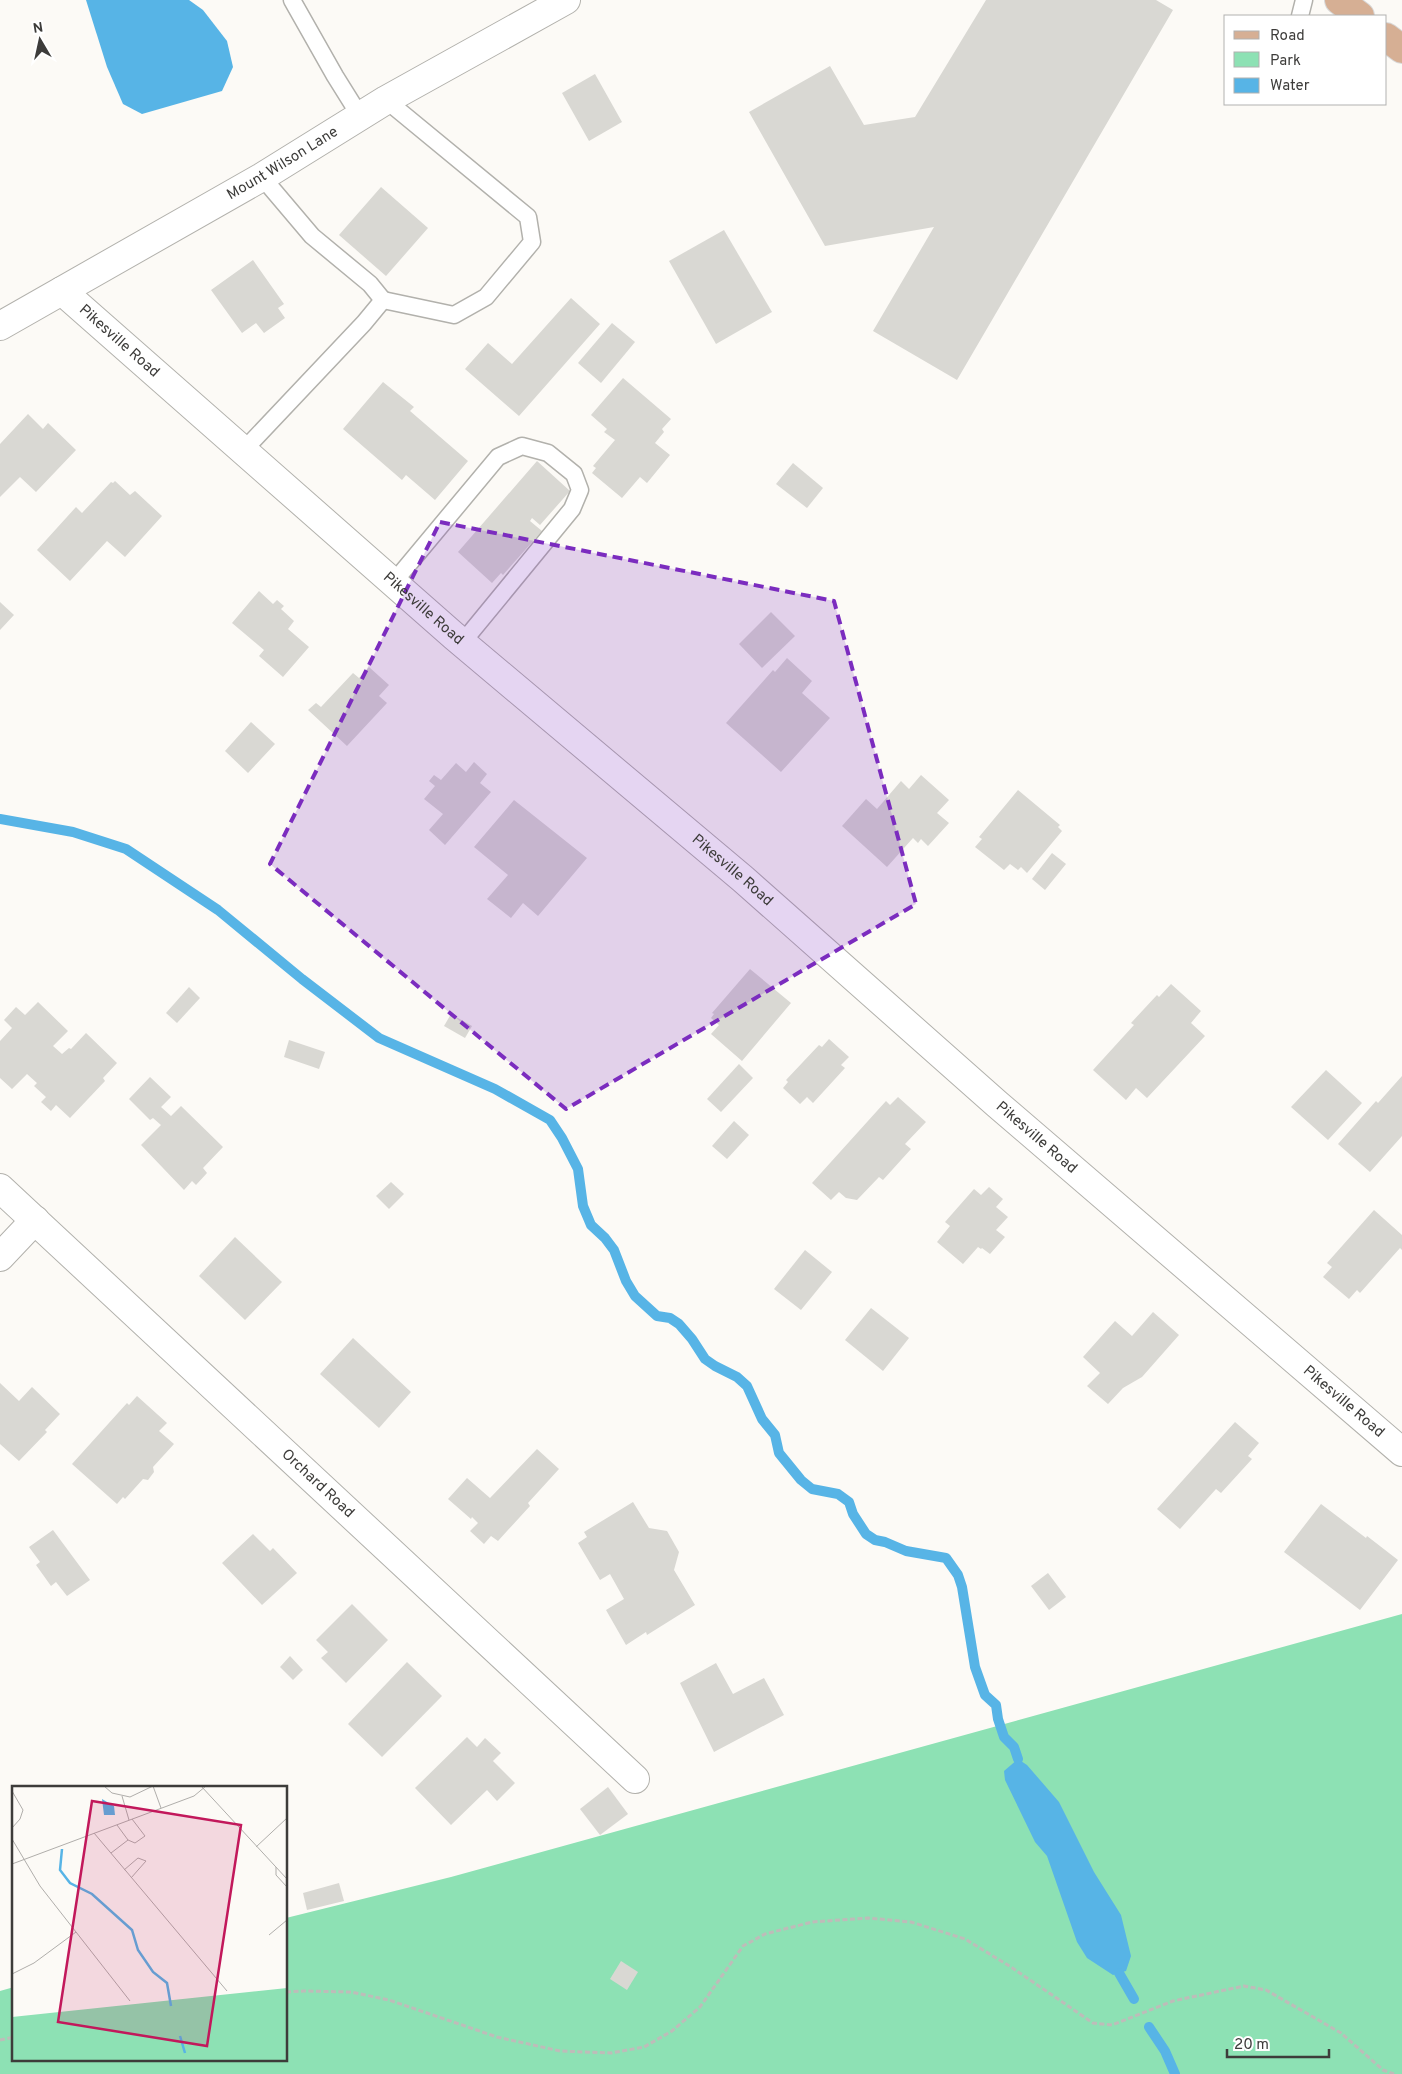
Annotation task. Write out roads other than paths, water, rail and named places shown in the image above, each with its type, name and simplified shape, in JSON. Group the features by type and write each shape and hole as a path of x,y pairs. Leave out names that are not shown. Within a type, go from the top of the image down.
{"main road":[{"path":"1339,0 1359,15"},
{"path":"1387,37 1402,49"}],"street":[{"name":"Mount Wilson Lane","path":"0,326 262,177 386,100 566,0"},
{"name":"Pikesville Road","path":"62,291 462,643 743,879 997,1104 1402,1452"},
{"name":"Orchard Road","path":"0,1188 634,1779"},
{"path":"0,1257 35,1220"}],"lane":[{"path":"292,0 334,76 360,116"},
{"path":"1300,15 1304,0"},
{"path":"262,177 312,236 370,284 383,300 454,315 486,297 532,242 528,217 386,100"},
{"path":"243,451 364,323 383,300"},
{"path":"393,583 498,457 522,446 548,453 574,474 580,490 572,509 462,643"}],"water":[{"path":"86,0 189,0 203,10 227,41 233,67 222,91 142,114 123,104 107,67"},
{"path":"1018,1759 1027,1765 1059,1802 1094,1872 1121,1915 1131,1956 1126,1971 1113,1975 1087,1958 1077,1942 1047,1856 1035,1842 1005,1780 1004,1771"}],"waterway":[{"path":"0,819 73,832 126,849 218,910 302,979 379,1038 495,1089 550,1120 578,1169 583,1206 591,1225 605,1238 614,1250 626,1281 635,1296 657,1316 670,1318 679,1324 705,1359 737,1377 747,1386 762,1419 775,1435 779,1453 801,1480 812,1489 838,1494 849,1502 853,1514 866,1534 875,1540 906,1551 946,1558 958,1575 962,1587 975,1667 985,1695 996,1705 1004,1737 1014,1747 1018,1759"},
{"path":"1119,1973 1134,1999"},
{"path":"1149,2027 1165,2051 1175,2074"}]}
